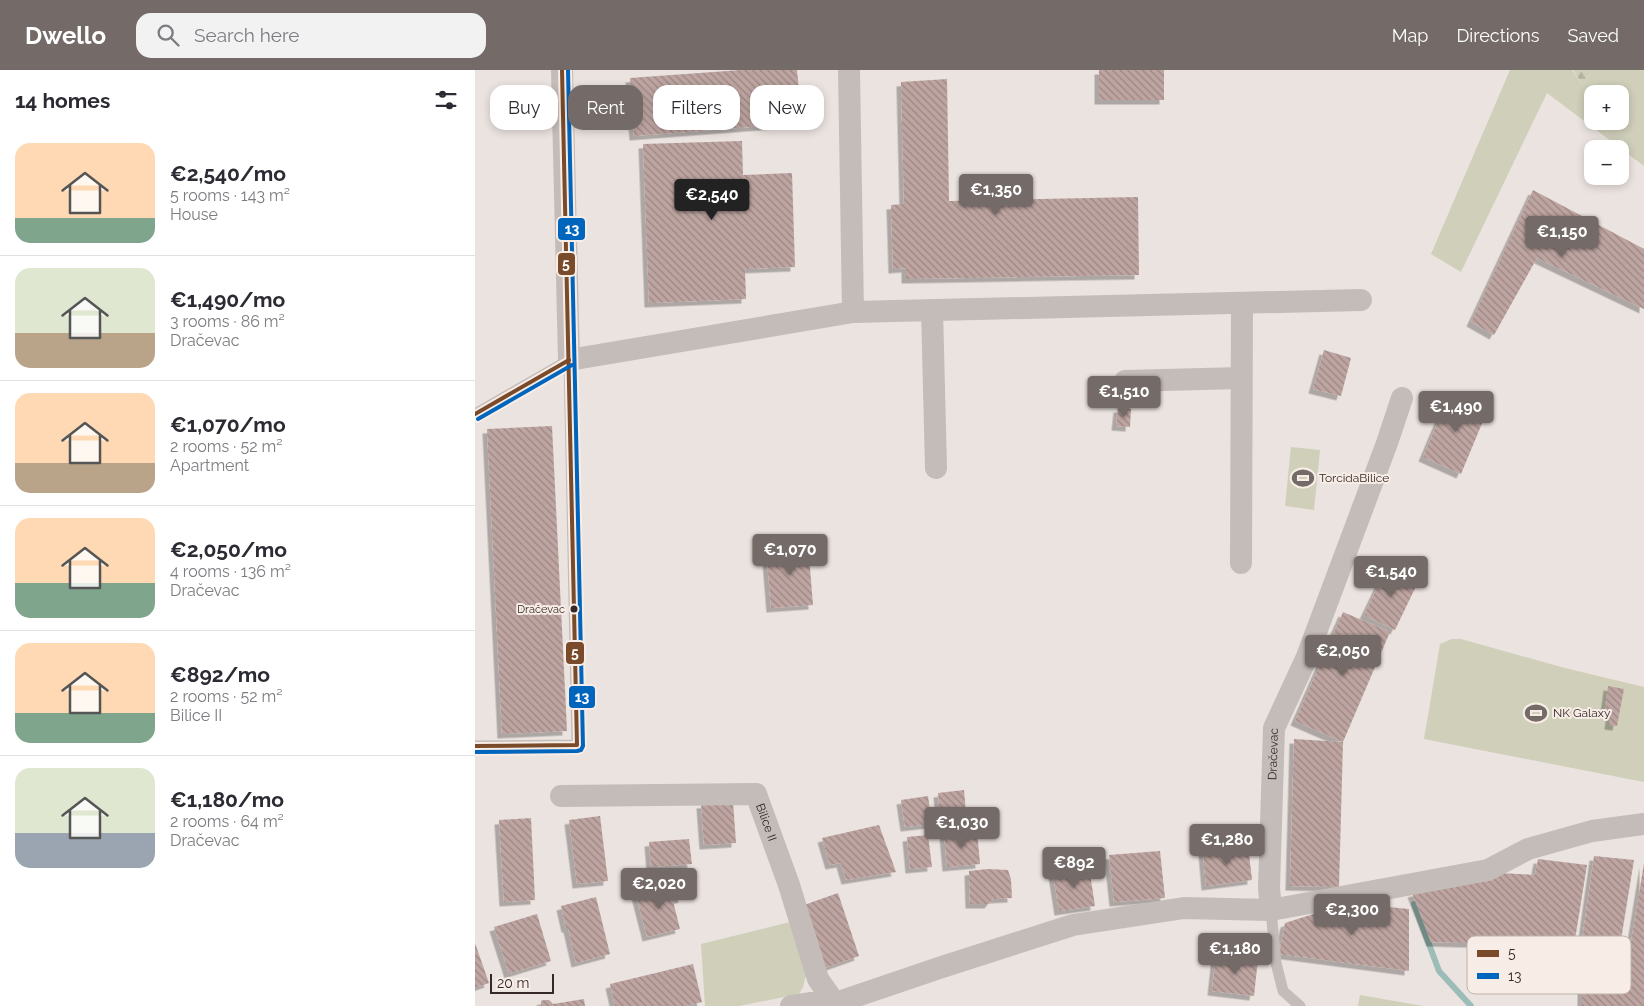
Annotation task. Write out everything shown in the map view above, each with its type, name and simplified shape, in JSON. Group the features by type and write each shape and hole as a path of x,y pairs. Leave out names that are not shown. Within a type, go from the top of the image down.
{"street":[{"path":"562,70 569,360 853,312 1361,300"},
{"path":"849,70 853,312"},
{"path":"1241,563 1242,303"},
{"path":"932,310 936,468"},
{"path":"1125,381 1241,378"},
{"name":"Dračevac","path":"1271,910 1269,888 1275,750 1274,728 1306,659 1402,398"},
{"name":"Bilice II","path":"561,796 756,794 789,885 817,980 837,1004"},
{"path":"791,1006 810,1003 837,1004 942,966 1073,925 1184,908 1271,910 1488,870 1536,847 1592,831 1644,824"}],"lane":[{"path":"475,414 569,360 577,745 475,746"},
{"name":"Dračevac","path":"1271,910 1276,962 1283,991 1300,1006"}],"green space":[{"path":"1510,70 1572,70 1583,86 1592,70 1644,70 1644,166 1629,155 1629,140 1609,140 1596,130 1629,130 1629,85 1584,85 1584,121 1547,93 1461,272 1431,254"},
{"path":"1573,70 1592,70 1583,86"},
{"name":"TorcidaBilice","path":"1291,447 1320,450 1314,510 1285,506"},
{"name":"NK Galaxy","path":"1452,639 1461,639 1565,668 1644,687 1644,782 1424,739 1440,644"},
{"path":"790,922 807,971 799,994 739,1006 705,1006 701,944"},
{"path":"1360,995 1423,1006 1358,1006"}],"building":[{"path":"741,70 797,70 798,85 750,85 750,127 740,128 740,85 653,85 653,130 712,130 634,136 634,130 643,130 643,85 630,85 630,78"},
{"path":"1099,70 1164,70 1164,100 1099,100"},
{"path":"947,79 949,201 1138,197 1139,275 906,279 906,268 893,269 891,205 904,204 901,82"},
{"path":"742,141 743,175 792,173 795,267 745,269 746,299 649,303 643,144"},
{"path":"1533,190 1644,249 1644,309 1537,258 1494,335 1471,322"},
{"path":"1324,350 1351,358 1341,396 1313,389"},
{"path":"1450,393 1488,409 1461,474 1423,457"},
{"path":"1118,408 1131,409 1130,427 1116,426"},
{"path":"552,426 567,731 502,734 487,429"},
{"path":"808,543 813,605 771,608 766,547"},
{"path":"1388,565 1419,580 1395,630 1364,615"},
{"path":"1343,612 1390,632 1343,742 1295,721"},
{"path":"1608,686 1624,689 1617,726 1609,725 1611,710 1605,709"},
{"path":"1294,739 1343,742 1339,887 1290,886"},
{"path":"964,790 967,824 941,826 938,793"},
{"path":"928,796 932,824 905,827 901,800"},
{"path":"733,802 736,843 704,845 701,804"},
{"path":"600,816 608,881 577,884 569,820"},
{"path":"531,818 535,900 504,902 499,820"},
{"path":"879,825 896,872 846,880 841,863 830,865 822,838"},
{"path":"977,830 980,864 947,867 944,833"},
{"path":"928,835 932,867 910,869 907,837"},
{"path":"689,839 692,864 651,867 649,842"},
{"path":"1248,845 1252,880 1206,886 1203,851"},
{"path":"1160,851 1165,898 1114,902 1109,855"},
{"path":"1594,856 1634,860 1622,936 1583,936"},
{"path":"1538,859 1587,865 1576,936 1467,936 1467,943 1431,942 1412,893 1500,873 1535,875"},
{"path":"1644,863 1644,1006 1582,1006 1582,994 1631,994 1631,943"},
{"path":"1089,867 1095,906 1059,911 1053,873"},
{"path":"988,869 1008,870 1011,879 1012,898 993,899 989,904 970,904 969,871"},
{"path":"653,885 654,892 671,887 672,891 681,889 683,898 673,901 680,929 647,937 635,890"},
{"path":"838,893 859,956 825,968 804,905"},
{"path":"596,897 610,954 576,963 561,906"},
{"path":"1348,903 1409,909 1409,971 1279,954 1285,923"},
{"path":"537,914 551,961 509,974 494,927"},
{"path":"475,943 489,983 475,988"},
{"path":"1216,953 1258,959 1254,996 1212,991"},
{"path":"693,964 702,1002 686,1006 615,1006 610,984"},
{"path":"584,999 585,1006 541,1006 541,1001 544,1000 549,1000 553,1004"}],"waterway":[{"path":"1414,904 1439,971 1471,1006"}],"transit line":[{"name":"5","path":"475,746 577,745 562,70"},
{"name":"13","path":"475,752 577,751 581,750 583,746 568,70"},
{"name":"5","path":"475,414 569,360"},
{"name":"13","path":"478,419 572,365"}],"place":[{"name":"TorcidaBilice","path":"1303,478"},
{"name":"Dračevac","path":"574,609"},
{"name":"NK Galaxy","path":"1536,713"}]}
